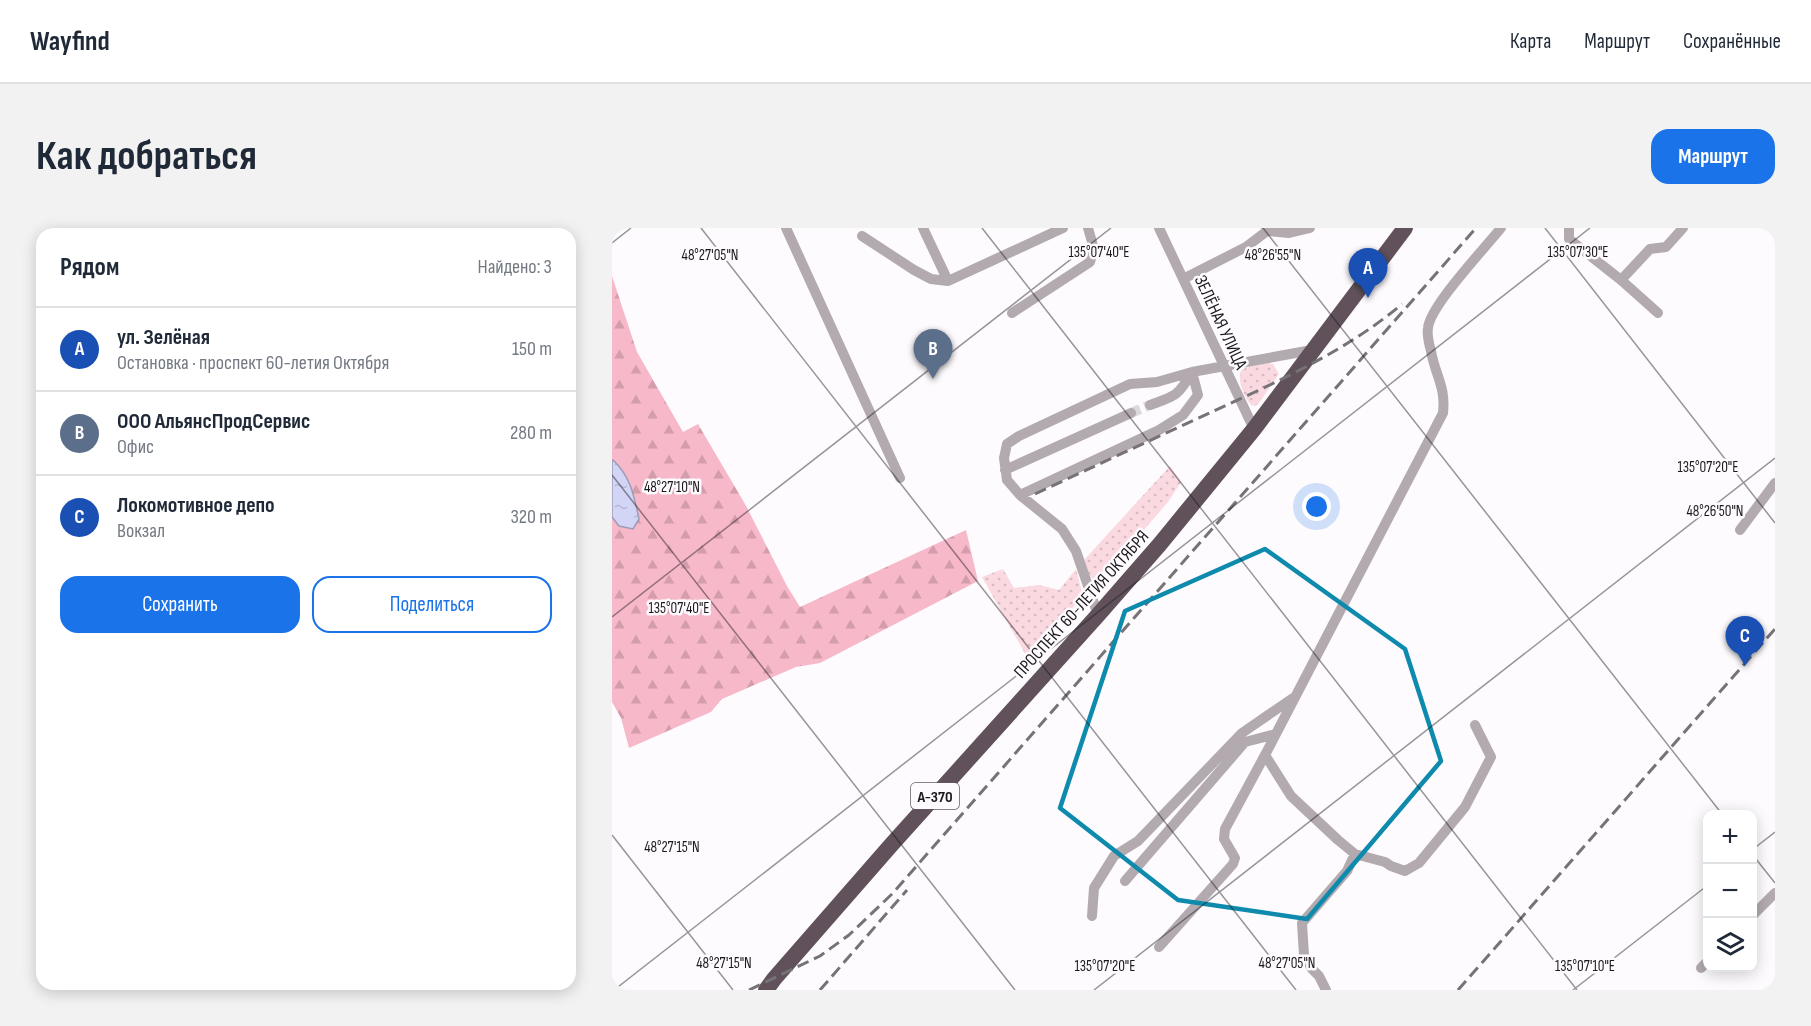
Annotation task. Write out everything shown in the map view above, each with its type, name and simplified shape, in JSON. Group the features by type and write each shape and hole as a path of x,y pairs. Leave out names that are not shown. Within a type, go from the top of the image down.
{"highway":[{"name":"ПРОСПЕКТ 60-ЛЕТИЯ ОКТЯБРЯ","path":"766,990 884,852 1160,544 1254,429 1405,228"}],"street":[{"path":"786,228 900,478"},
{"path":"923,228 948,280"},
{"path":"862,236 931,279 948,280 1063,228"},
{"path":"1012,313 1090,262 1094,249 1088,228"},
{"name":"ЗЕЛЁНАЯ УЛИЦА","path":"1160,228 1254,429"},
{"path":"1183,279 1245,246 1267,230 1289,233 1310,228"},
{"path":"1160,947 1233,864 1235,858 1224,839 1225,829 1443,413 1445,400 1431,353 1428,327 1435,307 1501,228"},
{"path":"1569,228 1569,239 1658,313"},
{"path":"1621,280 1650,249 1666,247 1683,228"},
{"path":"1098,615 1076,551 1062,529 1020,495 1007,480 1004,458 1007,444 1019,436 1130,384 1157,382 1192,372 1312,350"},
{"path":"1150,405 1170,398 1182,389 1192,372"},
{"path":"1020,495 1159,430 1184,415 1198,395 1192,372"},
{"path":"1005,470 1131,412"},
{"path":"1740,530 1775,483"},
{"path":"1092,916 1094,888 1114,856 1138,841 1242,733 1296,696"},
{"path":"1265,754 1291,796 1355,854 1385,862 1390,867 1405,871 1419,863 1465,807 1491,757 1475,725"},
{"path":"1125,880 1245,742 1276,734"},
{"path":"1326,990 1304,955 1302,923 1347,871 1355,854"},
{"path":"1757,911 1775,893"}],"highlighted area":[{"path":"1265,549 1405,649 1441,761 1307,919 1178,900 1060,808 1125,611"}],"shaded area":[{"path":"1268,363 1273,364 1279,374 1259,403 1255,406 1251,405 1242,389 1241,370"},
{"path":"1170,466 1181,482 1168,502 1097,584 1089,575 1084,560"},
{"path":"1003,569 1014,588 1039,585 1059,590 1076,569 1083,596 1028,659 982,577"}],"green space":[{"path":"612,276 637,352 683,432 698,424 745,504 800,607 966,530 978,581 820,663 796,667 722,699 711,712 629,748 621,718 612,702"}],"water":[{"path":"613,460 628,480 633,495 639,519 633,529 619,526 612,517"}],"tunnel":[{"path":"1131,413 1150,405"}],"railway":[{"path":"749,990 820,956 849,935 892,894 1476,228"},
{"path":"1035,494 1312,364 1359,336 1402,304"},
{"path":"1458,990 1775,629"},
{"path":"820,990 907,890"}],"place":[{"name":"ул. Зелёная","path":"1368,298"},
{"name":"ООО АльянсПродСервис","path":"933,379"},
{"name":"Локомотивное депо","path":"1745,666"}]}
